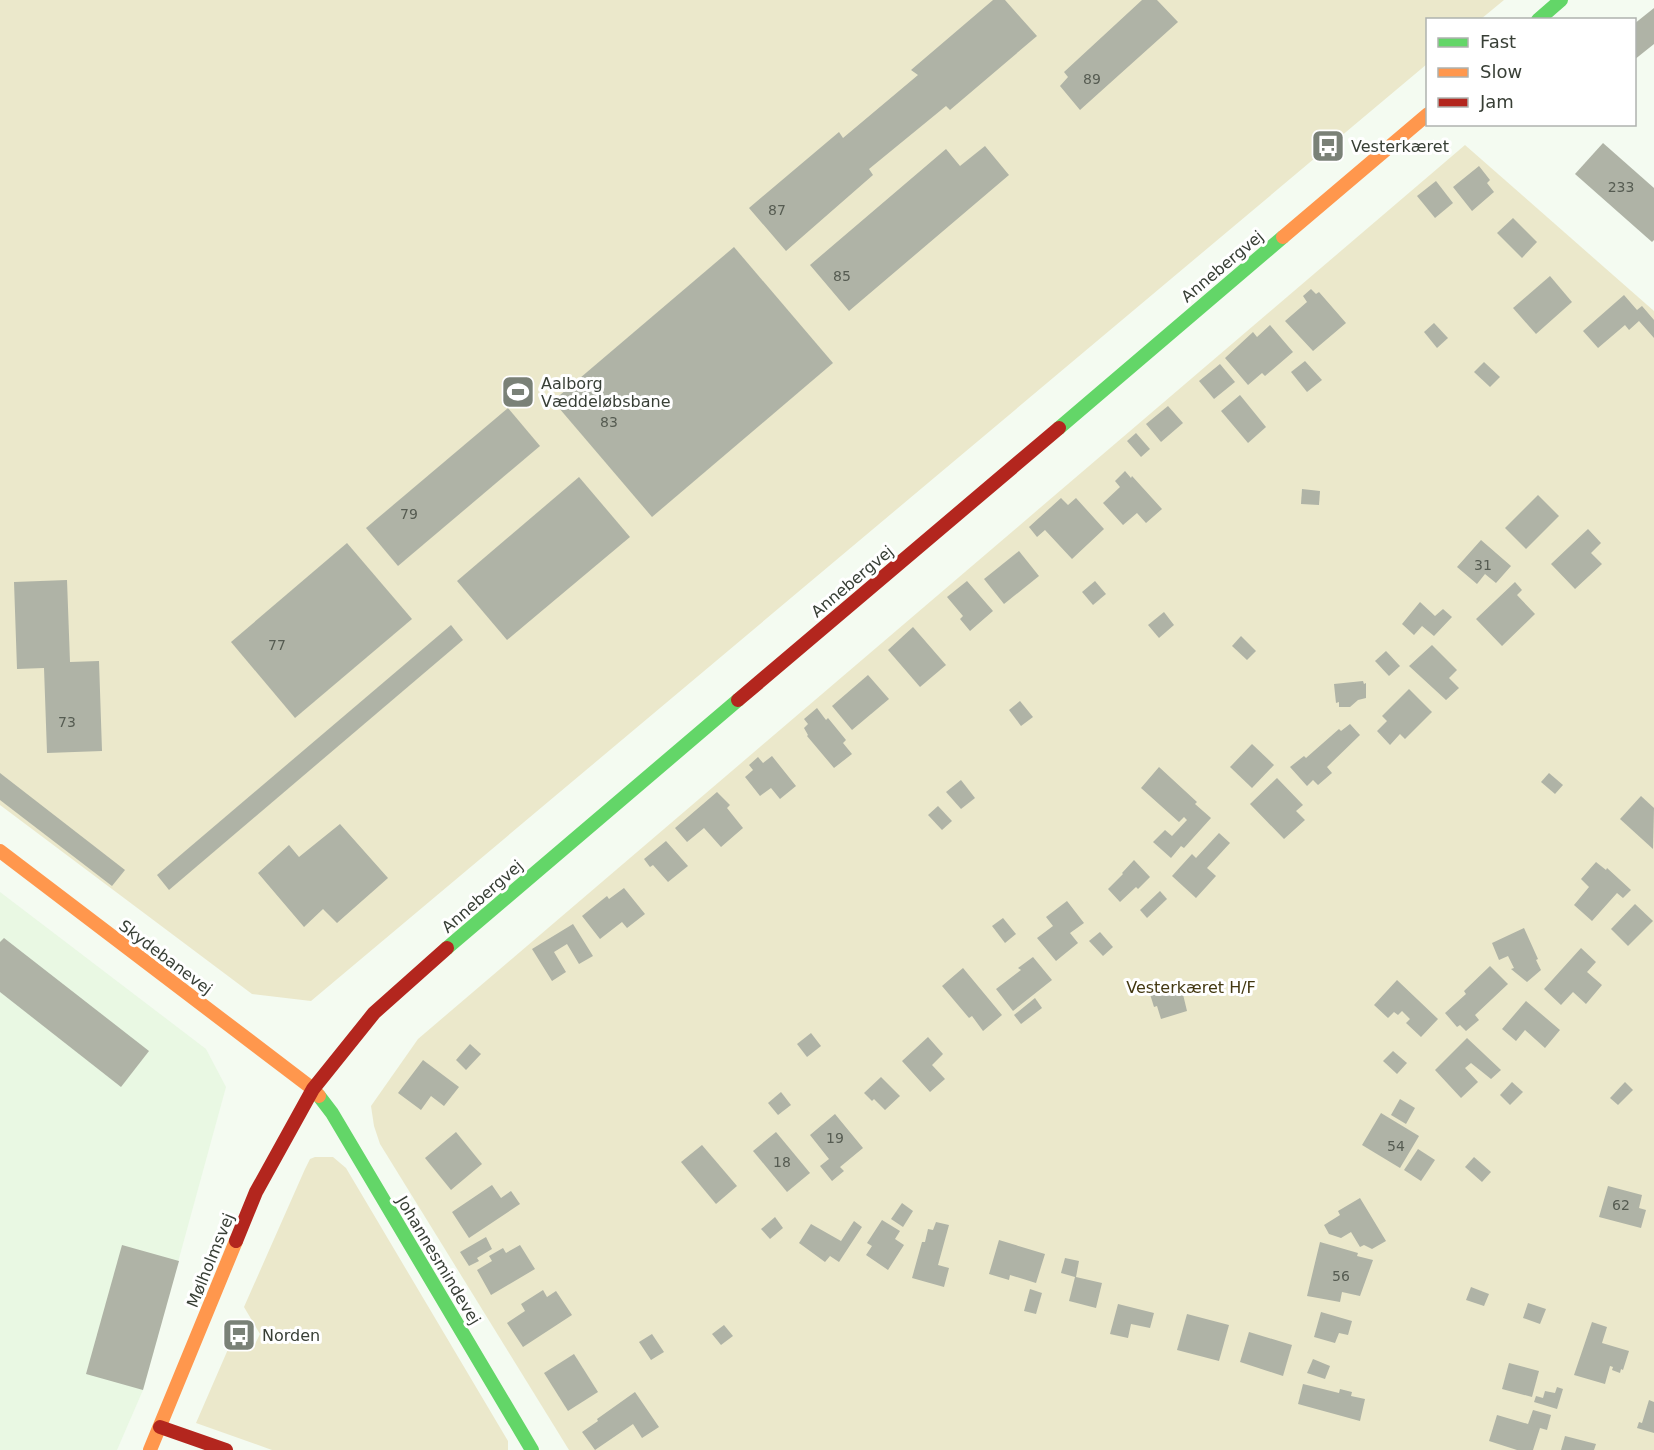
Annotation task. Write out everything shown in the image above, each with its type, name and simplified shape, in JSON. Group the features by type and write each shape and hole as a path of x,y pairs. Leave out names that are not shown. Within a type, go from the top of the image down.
{"street":[{"path":"1540,18 1561,0"},
{"name":"Annebergvej","path":"313,1089 374,1013 494,907 1426,116"},
{"name":"Skydebanevej","path":"0,851 313,1089"},
{"name":"Mølholmsvej","path":"150,1450 256,1192 313,1089"},
{"name":"Johannesmindevej","path":"313,1089 332,1113 532,1450"},
{"path":"160,1427 226,1450"}],"shaded area":[{"path":"0,892 206,1049 226,1087 143,1390 117,1450 0,1450"}],"green space":[{"name":"Aalborg Væddeløbsbane","path":"0,0 1504,0 1482,18 1426,18 1426,65 311,1001 252,994 0,805"},
{"name":"Vesterkæret H/F","path":"1465,145 1654,311 1654,1450 569,1450 380,1144 371,1106 418,1039"},
{"path":"333,1157 346,1168 508,1441 508,1450 272,1450 196,1423 229,1347 253,1348 260,1334 244,1307 305,1169 310,1159"}],"building":[{"path":"993,0 1005,0 1037,36 950,110 946,106 869,169 873,175 786,251 749,208 839,132 843,138 918,75 911,70"},
{"path":"1142,0 1157,0 1178,22 1080,110 1060,86 1068,77 1064,72"},
{"path":"1654,8 1654,44 1636,58 1636,22"},
{"path":"1603,143 1654,188 1654,240 1652,242 1575,174"},
{"path":"985,146 1009,175 849,311 810,265 946,149 960,166"},
{"path":"1479,166 1490,180 1487,183 1494,192 1472,211 1453,187"},
{"path":"1436,181 1453,203 1435,218 1417,196"},
{"path":"1513,218 1537,242 1522,258 1497,233"},
{"path":"734,247 833,363 652,517 553,401"},
{"path":"1550,276 1572,302 1536,334 1513,308"},
{"path":"1311,289 1316,294 1319,292 1346,323 1313,351 1285,321 1307,302 1303,296"},
{"path":"1624,295 1637,310 1642,306 1654,320 1654,338 1639,321 1629,330 1625,325 1598,348 1583,331"},
{"path":"1434,323 1448,338 1437,348 1424,332"},
{"path":"1270,325 1293,352 1265,376 1262,373 1248,385 1225,358 1253,332 1257,337"},
{"path":"1305,361 1322,380 1307,392 1291,372"},
{"path":"1484,362 1500,377 1490,387 1474,372"},
{"path":"1220,364 1235,382 1214,399 1199,381"},
{"path":"1240,395 1266,427 1248,443 1221,411"},
{"path":"1168,406 1183,423 1161,442 1146,424"},
{"path":"508,408 540,446 398,566 366,528"},
{"path":"1136,433 1150,449 1141,457 1127,441"},
{"path":"1125,471 1162,509 1146,523 1137,513 1123,525 1103,503 1120,487 1115,481"},
{"path":"579,477 630,537 507,640 457,581"},
{"path":"1302,489 1320,491 1319,505 1301,504"},
{"path":"1538,495 1559,516 1526,549 1505,528"},
{"path":"1061,498 1068,505 1076,498 1104,529 1072,559 1045,530 1037,537 1029,527"},
{"path":"1588,529 1601,543 1591,553 1602,564 1575,589 1551,564"},
{"path":"1481,540 1511,566 1496,583 1485,574 1477,584 1457,567"},
{"path":"347,543 412,619 295,718 231,642"},
{"path":"1019,551 1039,576 1004,604 984,579"},
{"path":"67,580 70,662 99,661 102,751 47,753 44,668 17,669 14,582"},
{"path":"967,581 993,611 970,631 960,619 963,616 947,597"},
{"path":"1095,581 1106,594 1093,605 1082,592"},
{"path":"1515,582 1522,590 1517,595 1535,614 1502,646 1476,619"},
{"path":"1420,602 1435,616 1443,609 1452,617 1434,636 1422,626 1414,635 1402,624"},
{"path":"1164,612 1174,625 1159,638 1148,625"},
{"path":"451,625 463,640 169,890 157,875"},
{"path":"913,627 946,665 920,687 888,650"},
{"path":"1241,636 1256,651 1247,660 1232,646"},
{"path":"1432,645 1457,670 1449,678 1459,688 1446,700 1409,666"},
{"path":"1386,651 1400,666 1389,676 1375,661"},
{"path":"868,675 889,699 852,730 832,706"},
{"path":"1363,681 1364,684 1366,683 1366,698 1358,700 1350,707 1339,707 1339,702 1336,703 1334,684"},
{"path":"1409,689 1432,712 1405,739 1400,734 1390,745 1377,731 1387,721 1382,716"},
{"path":"1020,701 1033,717 1021,726 1009,710"},
{"path":"817,708 846,740 843,743 852,754 834,768 807,736 804,728 808,724 804,719"},
{"path":"1350,724 1360,735 1327,767 1332,773 1318,785 1313,780 1307,786 1290,767 1304,756 1306,758 1339,729 1341,731"},
{"path":"1252,744 1274,765 1252,788 1230,767"},
{"path":"772,756 796,786 780,799 771,788 760,796 745,777 753,770 749,765 758,757 763,763"},
{"path":"1159,767 1211,818 1184,848 1181,846 1171,858 1153,842 1165,830 1172,836 1187,820 1184,817 1179,822 1141,788"},
{"path":"0,773 125,870 112,886 0,800"},
{"path":"1549,773 1563,785 1555,794 1541,782"},
{"path":"1277,778 1303,805 1296,811 1305,820 1284,839 1250,804"},
{"path":"961,780 975,798 961,809 946,792"},
{"path":"717,792 730,805 727,808 743,828 721,847 704,828 687,842 675,828"},
{"path":"1641,796 1654,808 1653,849 1620,819"},
{"path":"938,806 952,821 942,830 928,815"},
{"path":"340,824 388,878 337,923 323,909 304,927 258,873 289,845 299,857"},
{"path":"1219,833 1230,843 1207,868 1216,876 1196,898 1172,876 1192,854 1196,858"},
{"path":"666,841 688,866 668,882 653,865 650,867 644,859"},
{"path":"1134,860 1150,877 1120,902 1108,889"},
{"path":"1596,862 1606,870 1607,868 1631,890 1623,898 1617,893 1592,921 1574,905 1589,887 1581,879"},
{"path":"624,888 645,914 627,928 622,922 600,939 582,916 607,896 609,899"},
{"path":"1160,891 1167,899 1147,918 1140,910"},
{"path":"1067,901 1084,923 1070,933 1078,943 1056,961 1037,938 1053,926 1046,917"},
{"path":"1635,904 1653,921 1628,946 1611,929"},
{"path":"1003,918 1016,934 1005,943 992,926"},
{"path":"573,924 593,956 579,964 567,944 554,952 566,972 552,981 532,949"},
{"path":"1524,928 1541,970 1527,982 1511,969 1514,968 1508,956 1499,960 1492,943"},
{"path":"1100,932 1113,947 1103,956 1089,941"},
{"path":"4,938 149,1051 121,1087 0,992 0,942"},
{"path":"1581,948 1596,962 1587,972 1602,985 1586,1004 1573,992 1561,1005 1544,989"},
{"path":"1033,957 1052,980 1013,1011 996,989 1021,970 1018,968"},
{"path":"1490,966 1508,984 1475,1015 1479,1020 1466,1031 1460,1025 1457,1027 1445,1013 1466,994 1464,991"},
{"path":"963,968 1002,1015 983,1031 972,1016 969,1018 942,986"},
{"path":"1397,980 1438,1019 1421,1037 1406,1023 1410,1019 1402,1011 1398,1015 1394,1012 1388,1018 1374,1005"},
{"path":"1180,982 1187,1011 1161,1019 1149,991"},
{"path":"1035,998 1042,1008 1021,1024 1014,1015"},
{"path":"1526,1001 1560,1030 1545,1048 1525,1030 1516,1041 1502,1029"},
{"path":"811,1033 821,1046 807,1057 797,1044"},
{"path":"928,1037 943,1054 932,1065 945,1079 930,1092 902,1061"},
{"path":"1467,1038 1501,1070 1491,1079 1471,1063 1465,1068 1478,1082 1461,1098 1435,1070"},
{"path":"470,1044 481,1054 466,1070 456,1060"},
{"path":"1393,1051 1407,1063 1397,1074 1383,1061"},
{"path":"423,1060 459,1087 444,1106 431,1096 421,1110 398,1093"},
{"path":"881,1077 900,1096 885,1110 864,1093"},
{"path":"1512,1082 1523,1092 1510,1105 1500,1095"},
{"path":"1625,1082 1633,1090 1618,1105 1610,1098"},
{"path":"781,1092 791,1105 778,1115 768,1103"},
{"path":"1400,1099 1415,1108 1406,1124 1391,1115"},
{"path":"1381,1113 1419,1136 1400,1168 1362,1145"},
{"path":"835,1114 863,1148 840,1167 844,1171 832,1181 820,1166 829,1159 810,1135"},
{"path":"456,1132 482,1164 451,1190 425,1158"},
{"path":"776,1132 810,1173 787,1192 753,1151"},
{"path":"702,1145 737,1186 716,1204 681,1162"},
{"path":"1418,1149 1435,1160 1421,1181 1404,1170"},
{"path":"1474,1157 1491,1172 1482,1182 1465,1167"},
{"path":"492,1185 501,1198 511,1191 520,1204 469,1238 452,1212"},
{"path":"1608,1186 1642,1195 1639,1208 1646,1210 1641,1228 1599,1217"},
{"path":"1360,1198 1386,1241 1372,1249 1364,1245 1360,1247 1351,1232 1341,1238 1329,1234 1324,1225 1340,1215 1338,1211"},
{"path":"902,1203 913,1211 903,1227 891,1219"},
{"path":"775,1217 783,1228 770,1239 761,1229"},
{"path":"882,1220 900,1231 895,1239 904,1245 888,1270 866,1255 872,1246 867,1243"},
{"path":"854,1221 862,1227 839,1262 830,1256 825,1262 799,1243 811,1224 841,1241"},
{"path":"936,1222 949,1225 938,1265 949,1268 944,1287 912,1278 922,1242 925,1242 928,1229 933,1230"},
{"path":"486,1237 492,1249 477,1258 479,1261 469,1266 460,1252"},
{"path":"999,1240 1045,1254 1036,1283 1010,1275 1009,1280 989,1274"},
{"path":"1320,1242 1358,1253 1357,1256 1373,1260 1360,1296 1342,1292 1340,1302 1307,1296"},
{"path":"122,1245 179,1261 143,1390 86,1374"},
{"path":"520,1245 535,1269 491,1295 477,1270 492,1261 489,1256 503,1248 506,1253"},
{"path":"1065,1258 1079,1261 1076,1277 1102,1283 1096,1308 1069,1301 1075,1277 1061,1273"},
{"path":"1471,1287 1489,1294 1484,1306 1466,1300"},
{"path":"1030,1289 1042,1293 1036,1314 1024,1311"},
{"path":"543,1290 547,1297 556,1291 572,1315 523,1347 507,1323 525,1311 521,1304"},
{"path":"1528,1303 1546,1309 1540,1324 1523,1318"},
{"path":"1118,1304 1154,1313 1150,1328 1131,1324 1128,1338 1110,1334"},
{"path":"1321,1312 1352,1321 1348,1335 1339,1333 1335,1343 1314,1337"},
{"path":"1187,1314 1229,1325 1219,1361 1177,1350"},
{"path":"1592,1322 1607,1327 1602,1343 1629,1351 1620,1373 1612,1370 1613,1367 1610,1366 1605,1384 1574,1375"},
{"path":"724,1325 733,1336 721,1345 712,1334"},
{"path":"1249,1332 1292,1345 1283,1376 1240,1362"},
{"path":"652,1334 664,1352 651,1360 639,1342"},
{"path":"574,1354 598,1392 568,1411 544,1373"},
{"path":"1313,1359 1330,1366 1325,1379 1307,1373"},
{"path":"1509,1363 1539,1371 1532,1397 1502,1389"},
{"path":"1303,1384 1339,1393 1340,1389 1352,1392 1351,1396 1365,1399 1360,1421 1298,1404"},
{"path":"1557,1387 1563,1389 1557,1409 1534,1402 1536,1396 1543,1398 1545,1391 1555,1393"},
{"path":"635,1392 659,1427 642,1438 633,1424 595,1450 582,1432"},
{"path":"1649,1400 1654,1402 1654,1433 1637,1428 1639,1422 1642,1423"},
{"path":"1533,1410 1551,1415 1547,1430 1540,1428 1533,1450 1517,1450 1489,1441 1497,1415 1528,1424"},
{"path":"1565,1436 1596,1444 1594,1450 1561,1450"}],"traffic: fast":[{"path":"1540,18 1561,0"},
{"path":"1059,428 1283,237"},
{"path":"447,948 738,700"},
{"path":"319,1096 332,1113 532,1450"}],"traffic: slow":[{"path":"1283,237 1426,116"},
{"path":"0,851 313,1089 319,1096"},
{"path":"150,1450 236,1241"}],"traffic: jam":[{"path":"738,700 1059,428"},
{"path":"236,1241 256,1192 313,1089 374,1013 447,948"},
{"path":"160,1427 226,1450"}],"place":[{"name":"Vesterkæret","path":"1328,146"},
{"name":"Aalborg Væddeløbsbane","path":"518,392"},
{"name":"Norden","path":"239,1335"}]}
